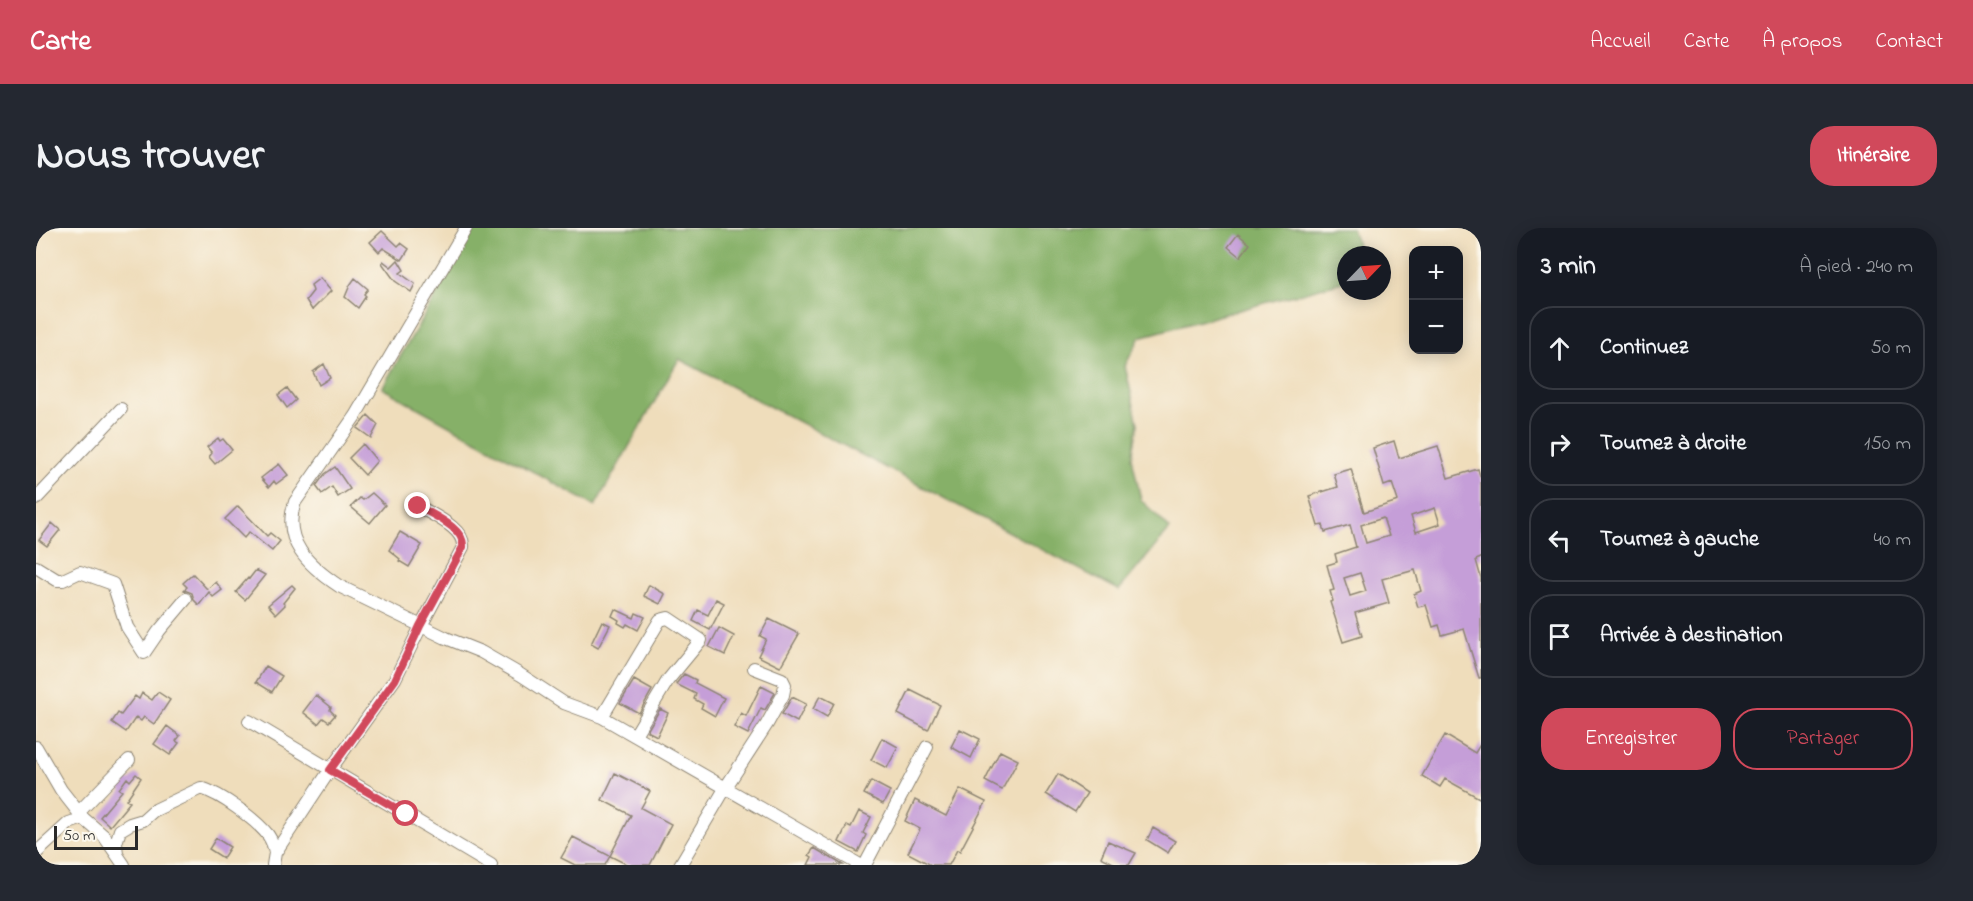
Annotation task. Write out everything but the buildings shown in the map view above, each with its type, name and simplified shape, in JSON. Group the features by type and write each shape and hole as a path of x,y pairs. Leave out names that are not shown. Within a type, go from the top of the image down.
{"street":[{"path":"466,228 375,385 300,493 291,513 295,543 324,576 361,598 481,652 564,703 602,717 635,735 860,865"},
{"path":"36,499 121,409"},
{"path":"274,859 330,770 395,680 420,626 452,569 463,542 457,531 418,506"},
{"path":"36,567 57,580 63,580 80,572 113,584 128,627 144,653 186,599"},
{"path":"602,717 660,621 668,618 701,639 668,680 635,735"},
{"path":"680,865 726,787 767,724 785,689 782,679 754,668"},
{"path":"249,721 484,863"},
{"path":"36,747 61,790 81,815 104,836 121,860"},
{"path":"865,865 927,747"},
{"path":"36,853 81,815 129,760"},
{"path":"121,860 116,843 120,830 201,788 236,808 259,827 272,842 274,859"}],"green space":[{"path":"475,228 1352,228 1357,246 1337,246 1337,283 1140,337 1125,366 1138,424 1132,458 1141,500 1170,529 1119,590 679,359 595,506 382,388"}],"route":[{"path":"406,814 330,770 395,680 420,626 463,547 463,539 457,531 418,506"}]}
